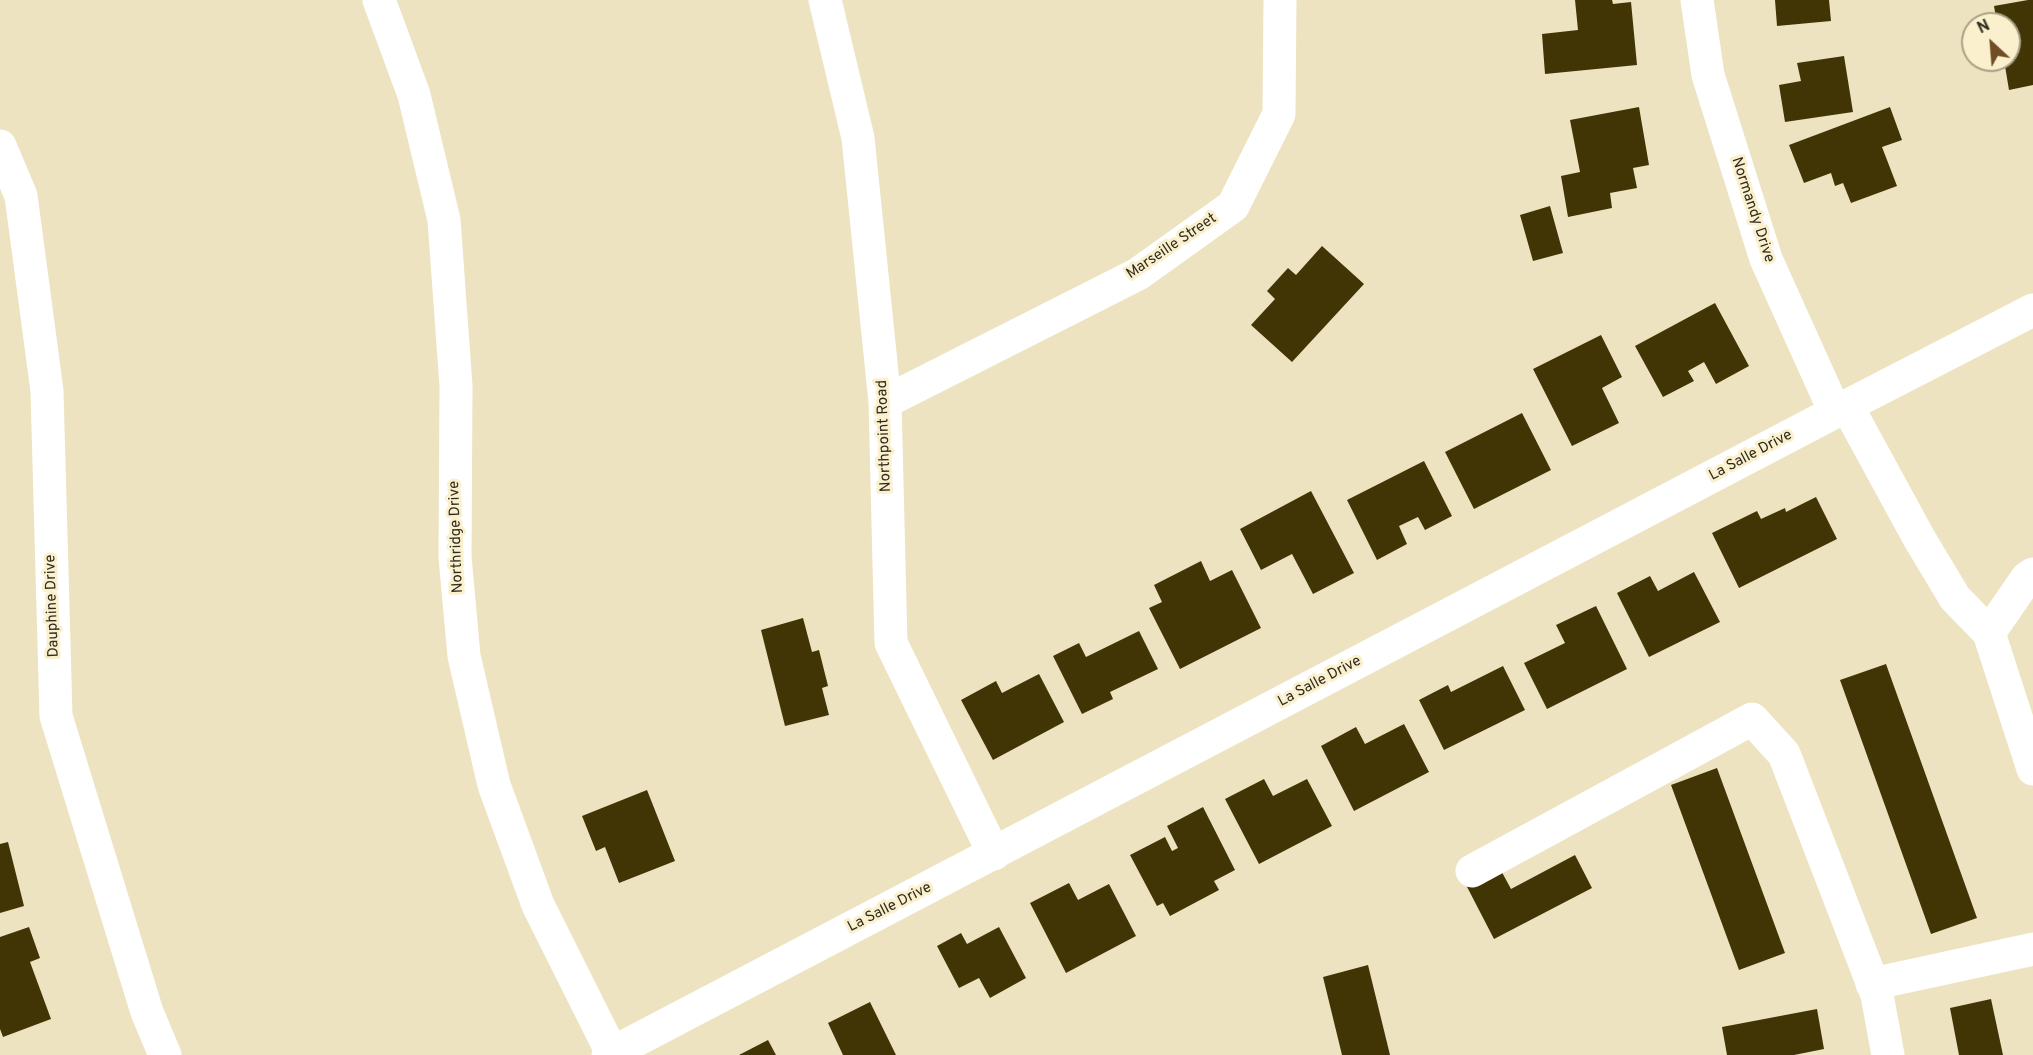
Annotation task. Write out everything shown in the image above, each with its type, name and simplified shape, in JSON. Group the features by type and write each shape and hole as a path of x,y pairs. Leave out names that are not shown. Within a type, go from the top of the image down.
{"street":[{"name":"Northridge Drive","path":"380,0 414,95 444,220 456,386 455,557 464,656 494,785 538,905 611,1054"},
{"name":"Northpoint Road","path":"825,0 858,138 885,402 891,644 994,854"},
{"name":"Marseille Street","path":"885,402 1138,274 1233,206 1279,114 1280,0"},
{"name":"Normandy Drive","path":"1697,0 1708,75 1766,259 1841,409 1955,598 1989,633"},
{"name":"Dauphine Drive","path":"0,146 21,196 47,391 56,716 147,1012 165,1055"},
{"name":"La Salle Drive","path":"611,1054 2033,310"},
{"path":"2033,574 2027,578 1989,633 2033,769"},
{"path":"1472,871 1752,720 1784,754 1877,995 1888,1055"},
{"path":"1872,984 2033,949"}],"building":[{"path":"1575,0 1612,0 1613,4 1631,2 1637,65 1545,74 1542,34 1578,30"},
{"path":"1775,0 1829,0 1831,21 1777,26"},
{"path":"2033,0 2033,85 2009,90 2006,72 2021,72 2021,12 1995,12 1994,6"},
{"path":"1844,56 1853,112 1785,122 1779,85 1801,81 1797,63"},
{"path":"1639,107 1649,165 1633,168 1637,188 1610,193 1612,208 1568,217 1561,176 1580,172 1570,120"},
{"path":"1890,107 1902,140 1882,147 1897,186 1851,203 1843,183 1835,186 1831,173 1804,183 1789,145"},
{"path":"1550,206 1563,253 1533,261 1520,215"},
{"path":"1322,246 1364,284 1292,362 1251,325 1275,299 1267,291 1288,268 1296,275"},
{"path":"1715,303 1749,366 1716,384 1704,362 1688,371 1694,381 1663,397 1635,346"},
{"path":"1601,335 1622,377 1602,388 1619,423 1572,446 1533,369"},
{"path":"1522,413 1551,470 1474,509 1445,452"},
{"path":"1424,461 1452,516 1425,530 1418,517 1399,526 1407,544 1377,560 1347,500"},
{"path":"1311,491 1354,573 1313,594 1292,554 1261,570 1240,529"},
{"path":"1816,497 1837,539 1739,588 1712,533 1757,511 1761,519 1785,508 1786,512"},
{"path":"1201,561 1210,581 1232,570 1261,628 1180,669 1149,608 1162,602 1154,585"},
{"path":"1694,572 1720,622 1649,657 1617,593 1650,576 1658,591"},
{"path":"1596,606 1627,669 1547,709 1524,663 1565,643 1556,625"},
{"path":"803,618 812,652 819,650 828,686 822,688 829,715 785,726 761,630"},
{"path":"1139,631 1158,669 1110,692 1113,699 1082,714 1053,656 1079,643 1086,657"},
{"path":"1886,664 1977,918 1931,934 1840,680"},
{"path":"1503,666 1525,710 1444,750 1419,700 1448,685 1451,692"},
{"path":"1039,674 1064,722 993,760 961,700 996,681 1002,693"},
{"path":"1404,724 1429,772 1354,811 1321,746 1356,727 1365,744"},
{"path":"1717,768 1785,953 1739,970 1671,785"},
{"path":"1264,779 1273,796 1307,779 1332,826 1259,864 1225,799"},
{"path":"647,790 675,861 619,883 605,847 596,851 582,816"},
{"path":"1203,807 1235,870 1214,881 1219,890 1170,916 1163,903 1157,906 1130,855 1165,837 1172,851 1178,848 1167,826"},
{"path":"8,842 24,906 0,913 0,844"},
{"path":"1575,855 1592,888 1494,939 1464,881 1497,863 1511,889"},
{"path":"1069,883 1078,900 1109,884 1136,936 1066,973 1030,903"},
{"path":"29,927 40,958 30,962 51,1019 3,1037 0,1029 0,937"},
{"path":"999,927 1026,978 990,998 979,978 959,988 937,946 961,933 967,944"},
{"path":"1368,965 1390,1055 1342,1055 1323,977"},
{"path":"1991,999 2003,1055 1959,1055 1950,1008"},
{"path":"870,1002 896,1055 843,1055 828,1023"},
{"path":"1817,1009 1824,1049 1794,1055 1727,1055 1722,1027"},
{"path":"768,1040 776,1055 739,1055"}]}
